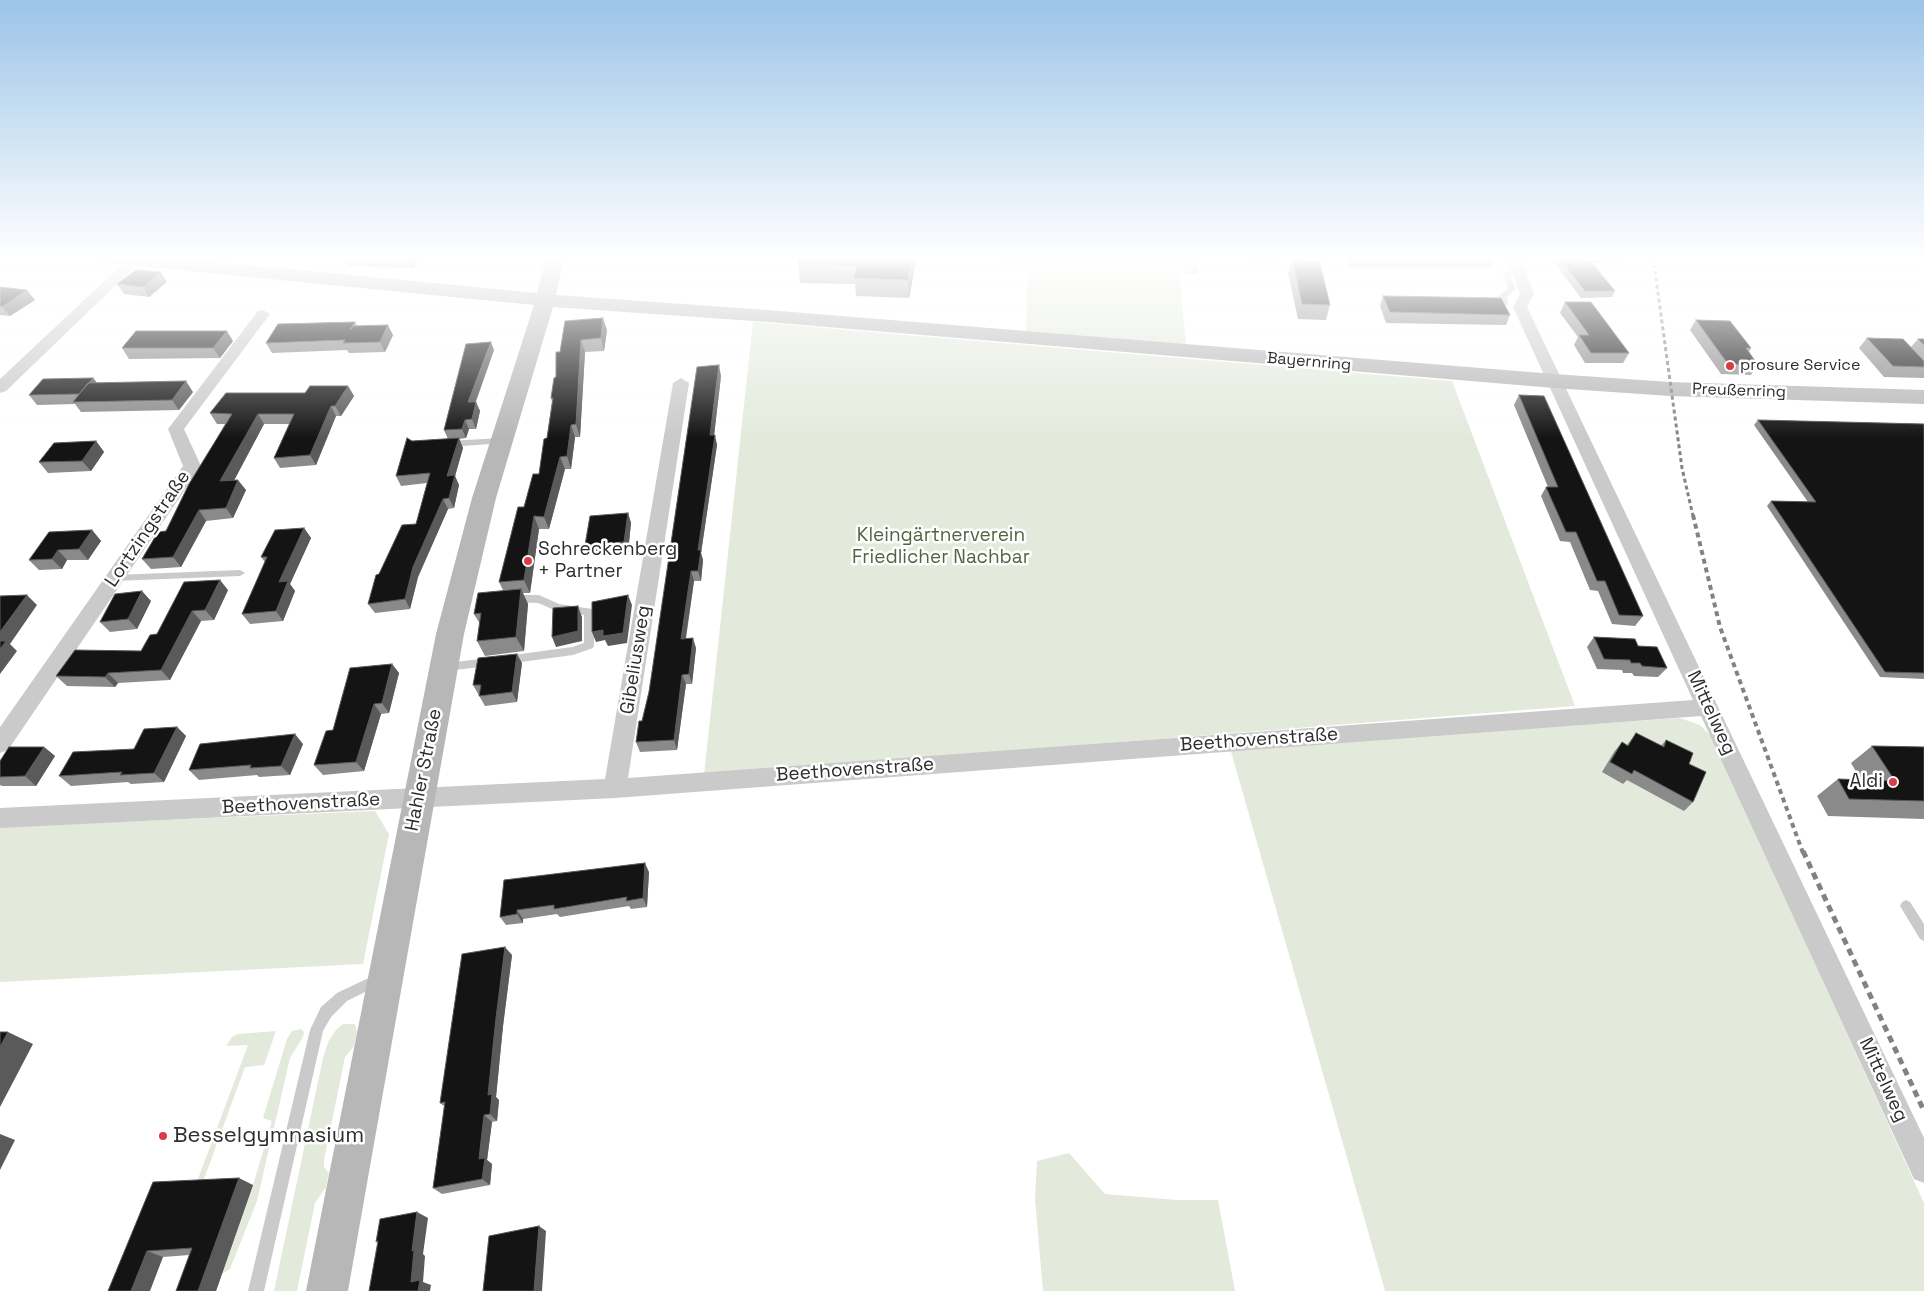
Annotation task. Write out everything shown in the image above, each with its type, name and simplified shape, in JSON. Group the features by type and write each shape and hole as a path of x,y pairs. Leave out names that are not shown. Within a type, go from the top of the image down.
{"street":[{"path":"0,388 75,317"},
{"name":"Lortzingstraße","path":"0,744 192,466 176,429 262,317"},
{"name":"Hahler Straße","path":"326,1291 443,668 502,441 540,317"},
{"name":"Bayernring","path":"783,317 1554,381"},
{"name":"Mittelweg","path":"1525,317 1924,1169"},
{"name":"Preußenring","path":"1554,381 1670,389 1924,397"},
{"name":"Gibeliusweg","path":"615,788 681,383"},
{"name":"Beethovenstraße","path":"0,818 615,788 1709,707"}],"lane":[{"path":"436,445 502,441"},
{"path":"115,578 240,573"},
{"path":"443,668 559,653 589,645 588,612 562,608 539,599 498,600"},
{"path":"1906,906 1924,935"},
{"path":"256,1291 317,1030 326,1012 342,998 385,977"}],"green space":[{"path":"1026,317 1183,317 1186,345 1026,331"},
{"name":"Kleingärtnerverein Friedlicher Nachbar","path":"753,322 1452,381 1575,706 704,775"},
{"path":"1680,718 1700,725 1712,737 1924,1203 1924,1291 1385,1291 1230,748"},
{"path":"375,811 389,834 363,964 0,982 0,827"},
{"path":"343,1024 355,1024 357,1033 354,1046 345,1057 324,1160 324,1167 329,1173 326,1187 315,1203 297,1291 274,1291 323,1058 329,1040"},
{"path":"301,1029 304,1032 303,1037 290,1058 257,1201 230,1269 222,1274 253,1185 272,1121 263,1118 287,1039 292,1031"},
{"path":"276,1031 264,1065 245,1067 204,1179 198,1179 248,1045 226,1046 232,1037 238,1034"},
{"path":"1069,1153 1105,1194 1177,1200 1218,1200 1235,1291 1043,1291 1035,1199 1037,1161"}],"building":[{"path":"1576,317 1602,317 1629,353 1591,353 1579,335 1589,335"},
{"path":"603,318 601,338 581,340 576,424 571,425 567,456 560,457 544,517 534,516 524,580 499,582 518,507 524,507 533,474 539,474 544,439 547,438 554,378 556,377 556,352 560,352 565,321"},
{"path":"1696,320 1730,321 1751,348 1746,348 1758,365 1728,364"},
{"path":"355,322 350,330 353,326 388,325 380,342 343,343 345,340 266,343 278,324"},
{"path":"136,331 227,331 213,348 122,348"},
{"path":"1867,338 1903,339 1924,361 1924,367 1893,366"},
{"path":"1918,339 1924,339 1924,345"},
{"path":"491,342 468,402 476,402 472,419 465,420 462,429 444,430 466,344"},
{"path":"719,365 710,435 715,435 698,550 701,550 698,571 691,571 681,639 693,638 689,674 682,675 674,740 636,742 639,721 642,721 649,692 697,367"},
{"path":"93,378 79,394 29,395 43,379"},
{"path":"186,381 172,400 73,402 88,383"},
{"path":"310,386 348,386 335,406 331,406 310,455 274,458 294,414 258,414 220,481 238,480 226,508 199,510 173,557 142,559 158,532 166,531 189,484 232,414 210,413 226,393 305,393"},
{"path":"1519,395 1544,396 1643,616 1619,615 1605,581 1597,581 1576,532 1566,532 1546,487 1558,487"},
{"path":"1758,420 1924,424 1924,673 1885,672 1771,501 1816,502"},
{"path":"407,438 412,441 459,438 447,476 455,475 449,498 443,499 413,567 405,599 368,604 376,575 379,574 402,525 416,524 430,473 396,476"},
{"path":"96,441 82,461 39,462 54,443"},
{"path":"628,513 624,542 585,545 590,516"},
{"path":"304,528 279,582 288,581 276,611 242,614 267,557 261,557 275,530"},
{"path":"92,530 79,549 58,550 52,559 29,560 49,532"},
{"path":"220,580 205,610 192,611 161,670 108,673 105,677 56,676 75,650 141,651 150,635 157,634 184,582"},
{"path":"521,589 516,637 477,641 481,613 474,614 478,593"},
{"path":"142,591 128,619 100,622 115,594"},
{"path":"27,595 0,632 0,596"},
{"path":"628,595 623,633 603,636 603,630 592,632 592,602"},
{"path":"578,606 578,631 552,637 553,608"},
{"path":"1594,637 1635,639 1638,646 1657,647 1667,668 1642,666 1640,663 1631,663 1630,660 1604,659"},
{"path":"0,641 6,641 0,649"},
{"path":"517,654 512,692 479,696 481,685 473,685 478,658"},
{"path":"392,664 382,703 374,704 356,762 314,765 326,731 333,730 350,668"},
{"path":"177,727 154,773 120,775 122,772 59,776 73,752 134,749 144,729"},
{"path":"1636,733 1664,747 1666,740 1693,753 1689,764 1706,772 1693,802 1634,770 1632,774 1610,762 1622,742 1628,746"},
{"path":"295,734 281,766 250,768 251,765 189,770 200,744"},
{"path":"1872,746 1924,747 1924,801 1849,799 1838,779 1895,781"},
{"path":"9,747 44,747 25,776 0,777 0,761"},
{"path":"645,863 643,898 626,901 627,897 554,909 554,905 517,910 517,914 500,917 504,880"},
{"path":"505,947 488,1095 492,1094 490,1114 484,1115 479,1159 485,1158 482,1179 433,1188 445,1102 440,1103 462,954"},
{"path":"0,1032 8,1032 0,1047"},
{"path":"239,1178 198,1291 176,1291 192,1248 147,1251 131,1291 108,1291 153,1182"},
{"path":"417,1212 412,1251 414,1250 411,1282 420,1280 418,1291 369,1291 380,1219"},
{"path":"539,1226 534,1291 483,1291 489,1236"}],"railway":[{"path":"1661,317 1682,468 1693,516"},
{"path":"1693,515 1720,627 1803,853"},
{"path":"1803,851 1924,1111"}],"place":[{"name":"prosure Service","path":"1730,366"},
{"name":"Schreckenberg + Partner","path":"528,561"},
{"name":"Aldi","path":"1893,782"},
{"name":"Besselgymnasium","path":"163,1136"}]}
